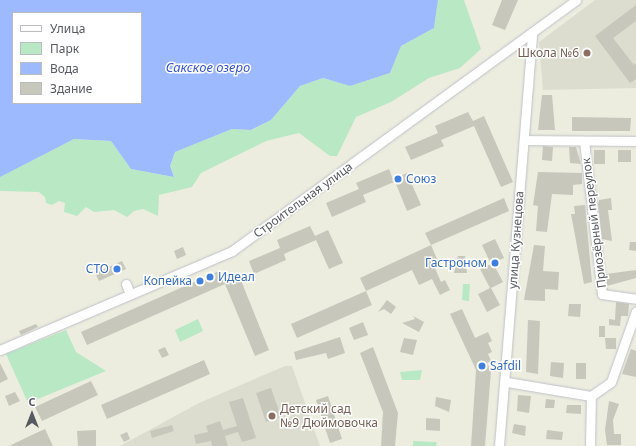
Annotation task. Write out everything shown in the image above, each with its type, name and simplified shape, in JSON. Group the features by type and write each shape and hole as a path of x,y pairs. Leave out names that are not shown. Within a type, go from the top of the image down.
{"street":[{"path":"555,16 566,0"},
{"name":"Строительная улица","path":"0,350 232,251 576,0"},
{"name":"улица Кузнецова","path":"499,446 507,382 532,33"},
{"path":"524,140 636,141"},
{"name":"Приозёрный переулок","path":"584,141 602,294 636,299"},
{"path":"126,284 130,294"},
{"path":"507,382 591,396 611,382 636,311"},
{"path":"590,446 591,396"}],"shaded area":[{"name":"Школа №6","path":"595,0 636,0 636,88 543,90 539,42"},
{"path":"285,366 292,366 320,446 120,446 199,403"}],"green space":[{"path":"438,0 464,0 481,49 460,68 429,78 391,102 356,117 337,156 330,156 299,133 266,141 201,173 192,187 159,195 158,216 143,209 134,211 127,217 114,210 94,212 86,207 77,216 64,212 65,203 59,201 52,205 46,203 45,197 39,192 0,191 0,102 13,104 17,168 74,139 111,141 131,169 174,177 170,166 175,152 232,129 252,130 271,120 300,86 323,78 350,86 390,73 401,46 434,28"},
{"path":"463,284 470,284 469,301 462,300"},
{"path":"198,319 203,331 180,342 175,330"},
{"path":"66,330 76,352 106,371 28,403 6,354"},
{"path":"422,370 420,380 402,380 400,372"},
{"path":"413,441 437,442 436,446 413,446"}],"water":[{"name":"Сакское озеро","path":"0,0 438,0 434,28 401,46 390,73 350,86 323,78 300,86 271,120 251,130 232,129 175,152 170,166 174,177 131,169 111,141 74,139 0,177"}],"building":[{"path":"502,0 518,0 505,30 492,25"},
{"path":"636,5 636,21 613,38 634,65 636,63 636,79 630,83 595,36"},
{"path":"542,95 552,95 555,130 538,130"},
{"path":"468,112 473,121 484,116 513,182 501,187 474,126 441,140 444,146 411,160 405,147 438,133 435,126"},
{"path":"572,117 631,118 630,131 572,131"},
{"path":"543,146 553,147 552,161 542,160"},
{"path":"569,147 576,147 581,164 570,163"},
{"path":"594,150 605,150 605,164 594,164"},
{"path":"618,150 631,150 631,162 618,162"},
{"path":"389,169 394,182 363,195 366,202 332,217 326,203 359,189 356,183"},
{"path":"538,172 582,173 582,184 573,185 573,195 552,194 547,232 536,231 538,206 533,205"},
{"path":"407,173 421,205 407,211 394,179"},
{"path":"504,198 509,211 431,245 425,233"},
{"path":"611,198 612,210 608,210 612,241 602,239 598,204 599,200"},
{"path":"585,205 592,282 584,284 571,214 575,214 574,206"},
{"path":"310,226 315,236 328,230 343,263 329,269 316,240 284,254 286,260 254,274 249,261 280,248 277,240"},
{"path":"495,239 504,258 493,263 503,282 491,288 500,305 487,312 478,294 490,288 480,269 491,264 482,245"},
{"path":"630,242 636,242 636,251 629,250"},
{"path":"431,245 437,259 432,261 441,282 445,280 450,290 440,295 432,279 419,285 412,270 366,291 360,278"},
{"path":"534,245 545,246 543,271 559,272 558,290 545,289 545,301 524,300"},
{"path":"183,247 186,255 177,259 174,251"},
{"path":"458,256 465,256 467,273 454,273"},
{"path":"122,261 126,269 99,281 95,273"},
{"path":"636,270 636,278 607,286 606,274"},
{"path":"219,271 225,284 87,345 81,332"},
{"path":"240,278 269,350 255,356 225,284"},
{"path":"366,291 372,305 297,338 291,324"},
{"path":"387,300 396,307 391,314 384,309 378,312"},
{"path":"616,302 629,304 628,316 621,316 620,326 609,325 609,319 615,320"},
{"path":"569,304 581,304 580,317 568,316"},
{"path":"462,309 475,338 488,332 492,341 488,343 492,352 488,354 491,361 487,363 491,371 485,446 471,446 476,370 450,314"},
{"path":"413,316 424,322 419,332 402,323 415,319"},
{"path":"528,320 540,321 538,374 526,372"},
{"path":"363,322 368,335 354,340 349,328"},
{"path":"36,324 38,327 21,335 19,331"},
{"path":"599,326 605,326 605,337 599,337"},
{"path":"340,337 345,353 328,359 326,353 296,360 294,352"},
{"path":"404,338 417,340 413,355 400,352"},
{"path":"605,338 616,338 616,349 606,349"},
{"path":"165,347 169,355 162,358 158,350"},
{"path":"373,347 398,413 395,446 381,446 383,412 360,353"},
{"path":"631,349 636,351 636,377 622,374"},
{"path":"204,360 210,374 107,419 101,405"},
{"path":"551,362 564,363 563,378 550,376"},
{"path":"0,363 8,379 0,383"},
{"path":"576,363 586,363 586,379 576,379"},
{"path":"91,381 98,395 42,421 35,407"},
{"path":"271,388 281,417 266,422 256,393"},
{"path":"15,392 20,401 9,406 5,396"},
{"path":"518,395 531,396 529,413 517,411"},
{"path":"328,396 342,439 330,443 316,400"},
{"path":"436,397 451,400 449,412 435,406"},
{"name":"Детский сад №9 Дюймовочка","path":"243,398 256,438 242,442 238,432 225,436 228,446 212,446 211,441 196,444 194,435 208,432 206,426 220,421 223,430 237,426 229,402"},
{"path":"546,399 555,400 554,408 545,408"},
{"path":"609,401 619,404 613,420 614,434 621,434 621,445 607,445 605,430"},
{"path":"567,405 581,405 581,414 566,413"},
{"path":"426,418 440,419 440,431 426,430"},
{"path":"514,424 526,426 525,436 512,433"},
{"path":"172,425 174,431 152,438 150,431"},
{"path":"45,429 53,446 9,446 34,434"},
{"path":"96,430 96,446 78,446 77,431"},
{"path":"547,430 563,432 562,440 546,439"},
{"path":"127,432 130,439 124,442 120,435"}],"place":[{"name":"Школа №6","path":"587,53"},
{"name":"Союз","path":"398,179"},
{"name":"Гастроном","path":"495,263"},
{"name":"СТО","path":"117,269"},
{"name":"Идеал","path":"210,277"},
{"name":"Копейка","path":"200,281"},
{"name":"Safdil","path":"482,366"},
{"name":"Детский сад №9 Дюймовочка","path":"272,416"}]}
